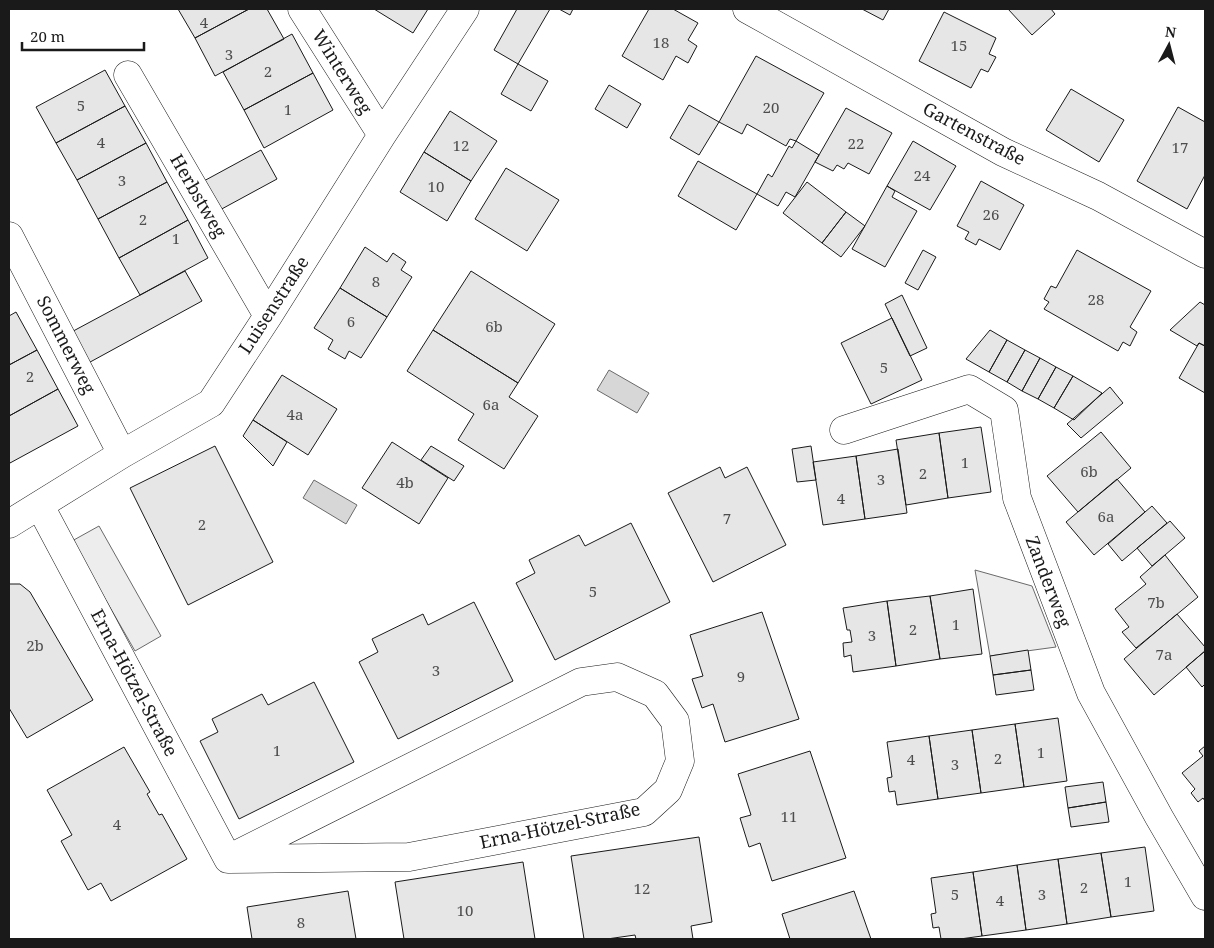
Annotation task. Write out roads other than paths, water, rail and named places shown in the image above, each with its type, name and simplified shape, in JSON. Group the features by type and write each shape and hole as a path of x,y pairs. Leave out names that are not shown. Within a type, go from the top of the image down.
{"street":[{"name":"Winterweg","path":"302,9 382,135"},
{"name":"Luisenstraße","path":"9,524 122,454 211,403 465,9"},
{"name":"Gartenstraße","path":"747,9 1003,152 1098,196 1205,254"},
{"name":"Herbstweg","path":"128,75 268,316"},
{"name":"Sommerweg","path":"9,236 122,454"},
{"name":"Zanderweg","path":"844,430 969,389 1004,410 1017,498 1091,693 1158,818 1205,896"},
{"name":"Erna-Hötzel-Straße","path":"40,506 228,859"},
{"name":"Erna-Hötzel-Straße","path":"617,678 655,694 675,721 680,761 668,790 644,812 409,857 228,859 582,682 617,678"}]}
